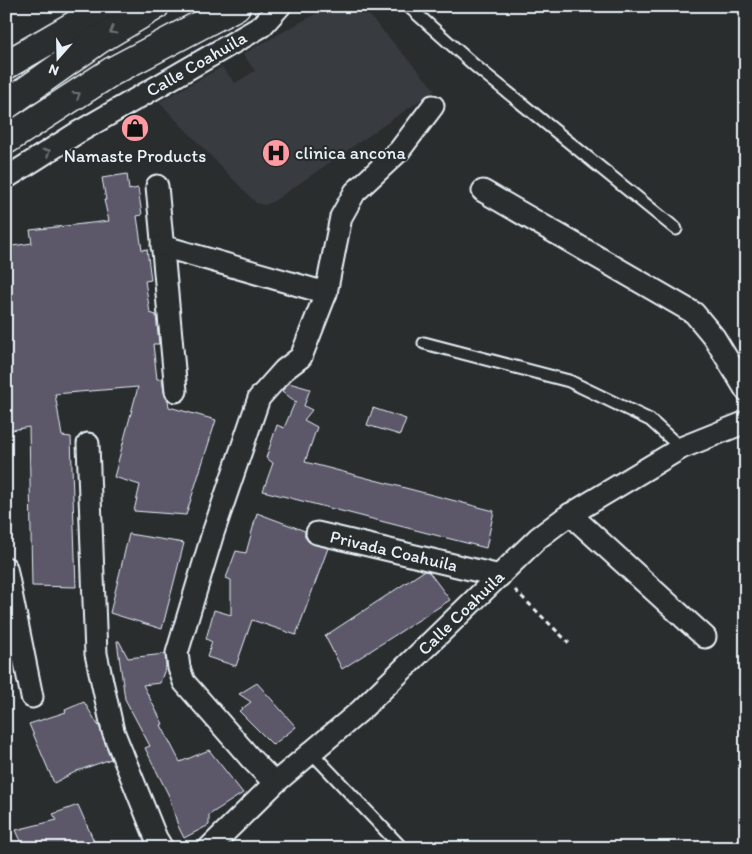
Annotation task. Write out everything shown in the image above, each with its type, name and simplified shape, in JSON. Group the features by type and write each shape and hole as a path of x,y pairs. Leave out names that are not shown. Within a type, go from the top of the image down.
{"main road":[{"path":"6,65 108,6"},
{"path":"6,105 98,40 155,6"},
{"path":"6,140 111,72 236,6"}],"street":[{"name":"Calle Coahuila","path":"6,178 77,133 262,26 280,6"},
{"path":"275,783 252,760 184,682 178,668 177,653 213,533 259,398 284,370 300,357 326,293 341,217 355,192 398,151 433,106"},
{"path":"157,186 176,391"},
{"path":"483,191 694,313 714,337 746,390"},
{"path":"162,246 326,293"},
{"name":"Calle Coahuila","path":"219,844 275,783 360,711 538,538 570,514 681,448 746,422"},
{"path":"88,444 96,654 113,731 156,838 162,848"},
{"path":"570,514 705,638"},
{"name":"Privada Coahuila","path":"317,534 500,576"},
{"path":"6,568 32,698"}],"lane":[{"path":"408,6 474,65 676,229"},
{"path":"424,344 569,381 650,420 681,448"},
{"path":"312,753 402,848"}],"path":[{"path":"500,576 570,643"}],"shaded area":[{"name":"clinica ancona","path":"330,6 361,6 435,90 271,203 264,205 256,203 159,102 222,67 235,83 255,71 243,54"}],"building":[{"path":"127,174 129,190 138,188 142,215 137,216 142,250 147,249 151,280 145,281 150,313 156,315 159,344 153,344 157,379 162,379 169,407 216,420 186,515 134,511 140,485 114,477 138,387 55,394 62,436 71,437 76,587 32,586 29,427 6,431 6,247 32,243 30,230 109,221 104,200 106,200 102,178"},
{"path":"289,383 310,389 304,406 312,410 304,420 317,427 305,462 494,511 486,548 263,491 273,463 266,458 277,425 284,428 295,402 297,403 282,391"},
{"path":"373,408 406,419 400,435 367,425"},
{"path":"257,513 305,531 305,537 309,542 328,548 296,635 252,620 236,666 207,657 212,642 206,639 214,610 231,615 231,580 226,578 236,551 246,553"},
{"path":"129,534 184,543 162,629 110,613"},
{"path":"424,571 429,572 450,600 342,669 325,636"},
{"path":"117,641 119,641 128,658 165,654 166,666 160,683 143,685 180,762 209,750 243,793 209,815 209,825 184,838 178,826 169,796 145,748 150,746 125,699"},
{"path":"257,683 296,727 273,745 239,711 251,702 239,694"},
{"path":"84,702 100,728 111,759 77,771 54,783 29,724 66,712 65,710"},
{"path":"78,805 97,848 24,848 16,830 57,820 53,814"}],"place":[{"name":"Namaste Products","path":"135,128"},
{"name":"clinica ancona","path":"276,153"}]}
